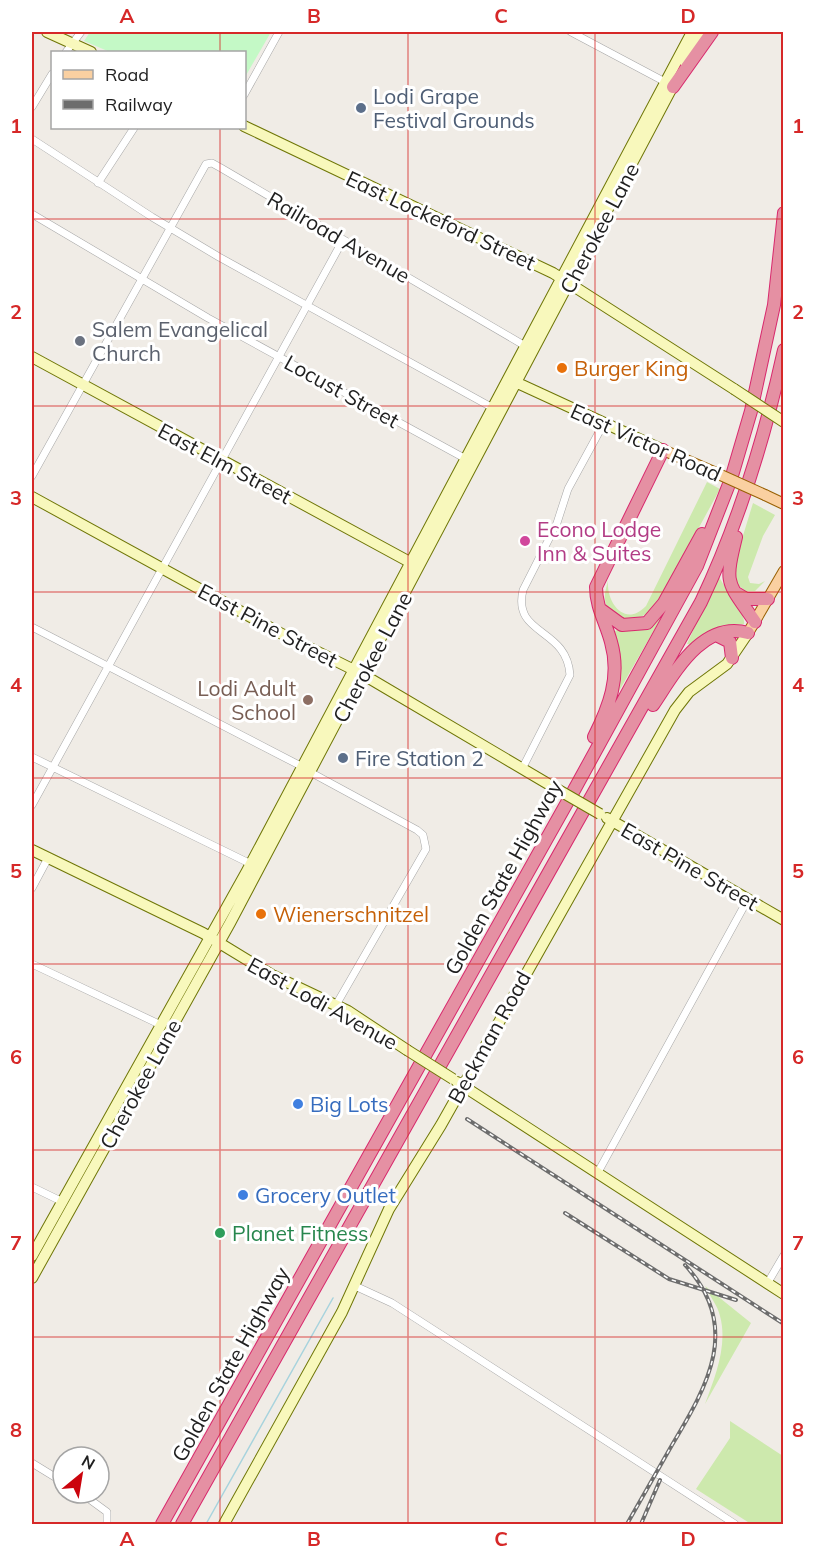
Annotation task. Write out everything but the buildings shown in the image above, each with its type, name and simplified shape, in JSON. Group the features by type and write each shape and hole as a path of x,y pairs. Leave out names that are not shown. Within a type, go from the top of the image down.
{"highway":[{"path":"669,84 712,32"},
{"name":"Golden State Highway","path":"162,1524 573,792 697,566 726,491 751,411 770,328 783,213"},
{"name":"Golden State Highway","path":"182,1524 701,602 736,521 750,480 783,350"},
{"path":"573,792 586,753 603,718 614,686 613,653 596,596 599,579 663,450"},
{"path":"614,756 631,738 694,649 727,631 752,627 728,576 750,480"},
{"path":"600,609 622,625 639,625 653,618 680,577 726,491"},
{"path":"733,590 746,599 768,599"},
{"path":"717,635 733,646 732,658"}],"main road":[{"name":"East Victor Road","path":"663,450 783,504"},
{"name":"Beckman Road","path":"752,627 783,571"}],"street":[{"path":"47,32 69,48 85,51"},
{"path":"69,48 81,32"},
{"path":"246,91 279,32"},
{"path":"571,32 669,84"},
{"name":"Cherokee Lane","path":"32,1278 530,349 669,84 692,32"},
{"name":"Cherokee Lane","path":"669,84 702,32"},
{"path":"32,107 51,76"},
{"name":"East Lockeford Street","path":"246,127 565,280 783,422"},
{"path":"98,183 133,129"},
{"path":"32,139 170,228 493,408"},
{"name":"Railroad Avenue","path":"170,228 199,173 206,164 212,163 530,349"},
{"name":"Locust Street","path":"32,214 140,279 466,459"},
{"path":"32,476 81,384 170,228"},
{"path":"32,805 277,355 343,240"},
{"name":"East Elm Street","path":"32,357 415,565"},
{"name":"Cherokee Lane","path":"415,565 493,408 513,381"},
{"name":"East Victor Road","path":"513,381 663,450"},
{"path":"522,769 570,675 569,663 562,649 525,617 521,599 526,584 557,523 568,489 604,423"},
{"name":"East Pine Street","path":"32,496 357,672 783,920"},
{"path":"32,627 306,769 417,830 426,841 426,849 336,1005"},
{"name":"Beckman Road","path":"224,1524 355,1286 389,1209 457,1083 681,700 732,658 752,627"},
{"path":"32,757 251,864"},
{"name":"Cherokee Lane","path":"32,1256 161,1025 215,940 251,864 306,769"},
{"name":"East Lodi Avenue","path":"32,850 215,940 266,972 336,1005 783,1294"},
{"path":"32,888 48,858"},
{"path":"597,1174 748,899"},
{"path":"32,963 161,1025"},
{"path":"32,1187 63,1202"},
{"path":"768,1284 783,1255"},
{"path":"355,1286 392,1303 735,1524"},
{"path":"32,1463 51,1475"},
{"path":"100,1505 108,1514 107,1524"}],"green space":[{"path":"90,32 271,32 246,75 246,51 108,51 84,41"},
{"path":"707,482 720,489 656,606 650,612 635,619 619,619 612,615 607,609 605,599 608,580 610,597 618,610 624,614 631,614 646,606"},
{"path":"753,503 775,515 763,536 748,577 750,583 759,584 765,581 755,591 746,591 736,584 734,565"},
{"path":"718,575 742,613 744,624 725,626 707,633 692,645 687,644"},
{"path":"668,606 619,691 616,690 613,633 619,628 640,627 651,621"},
{"path":"705,1286 751,1323 705,1404 719,1361 722,1327 719,1312"},
{"path":"730,1421 783,1456 783,1524 751,1524 696,1489 730,1438"}],"waterway":[{"path":"206,1524 333,1298"}],"railway":[{"path":"467,1119 784,1324"},
{"path":"565,1213 669,1279 736,1300"},
{"path":"627,1524 697,1400 707,1378 713,1355 715,1333 712,1310 702,1288 685,1265"},
{"path":"641,1524 660,1480"}],"place":[{"name":"Lodi Grape Festival Grounds","path":"361,108"},
{"name":"Salem Evangelical Church","path":"80,341"},
{"name":"Burger King","path":"562,368"},
{"name":"Econo Lodge Inn & Suites","path":"525,541"},
{"name":"Lodi Adult School","path":"308,700"},
{"name":"Fire Station 2","path":"343,758"},
{"name":"Wienerschnitzel","path":"261,914"},
{"name":"Big Lots","path":"298,1104"},
{"name":"Grocery Outlet","path":"243,1195"},
{"name":"Planet Fitness","path":"220,1233"}]}
